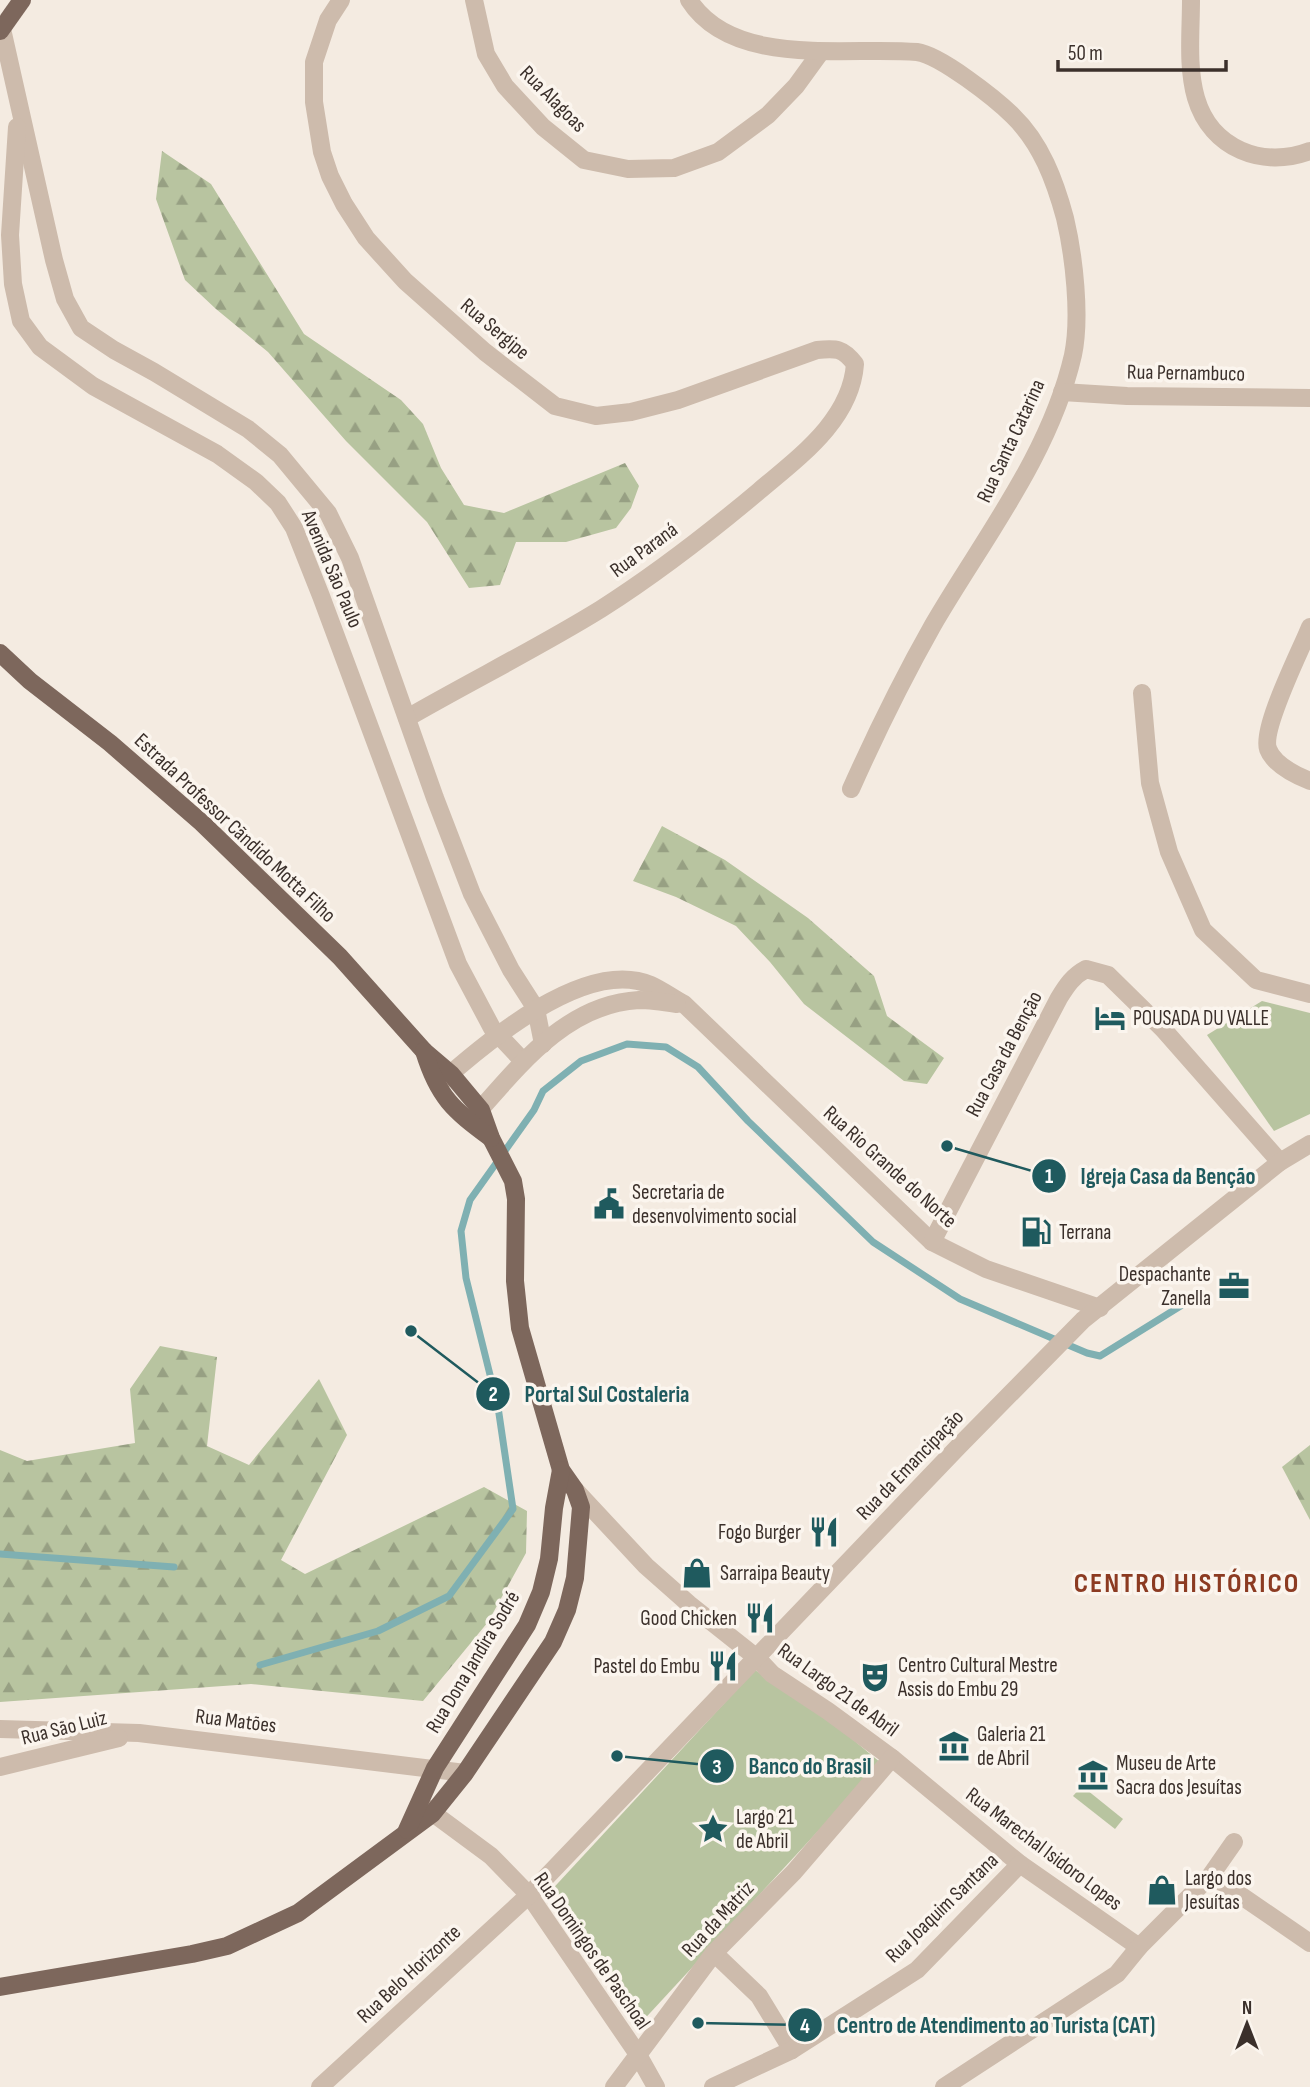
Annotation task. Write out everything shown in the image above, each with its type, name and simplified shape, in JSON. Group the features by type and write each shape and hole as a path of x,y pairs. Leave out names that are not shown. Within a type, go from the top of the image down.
{"main road":[{"path":"1,30 22,0"},
{"name":"Estrada Professor Cãndido Motta Filho","path":"0,653 30,681 110,743 202,822 340,957 424,1051 451,1074 507,1167 516,1199 515,1281 520,1328 561,1470"},
{"name":"Estrada Professor Cãndido Motta Filho","path":"424,1051 436,1087 475,1116"},
{"path":"0,1987 227,1946 298,1913 342,1883 429,1814 465,1773 553,1642 567,1610 581,1534 581,1507 575,1490 561,1470"},
{"name":"Rua Dona Jandira Sodré","path":"429,1814 435,1768 527,1625 541,1592 549,1559 561,1470"}],"street":[{"name":"Rua Sergipe","path":"341,0 328,20 314,62 314,102 326,164 344,204 366,238 405,281 485,352 555,406 596,416 631,412 678,401 817,350 833,348 847,353 855,364"},
{"name":"Rua Alagoas","path":"474,0 486,54 505,86 543,127 584,160 628,169 674,168 718,152 768,115 796,86 820,53"},
{"name":"Rua Santa Catarina","path":"689,0 696,12 727,34 770,46 820,53 921,53 991,94 1027,129 1056,183 1072,250 1076,328 1073,354 1054,414 1007,506 934,623 889,705 851,789"},
{"path":"1191,0 1192,72 1197,100 1211,127 1239,151 1268,159 1310,151"},
{"name":"Avenida São Paulo","path":"1,30 65,299 81,328 248,429 280,455 328,513 350,558 472,894 511,970 536,1009 543,1044"},
{"name":"Avenida São Paulo","path":"19,106 10,235 13,284 21,321 40,348 93,386 217,454 256,482 278,503 294,528 321,596 458,964 477,1003 499,1036 523,1061"},
{"name":"Rua Paraná","path":"407,718 600,610 657,572 743,505 805,452 826,429 844,404 854,381 855,364"},
{"name":"Rua Pernambuco","path":"1062,392 1139,396 1310,398"},
{"path":"1310,626 1267,734 1268,751 1276,761 1297,776 1310,780"},
{"path":"1142,693 1150,783 1169,852 1203,930 1256,981 1310,994"},
{"name":"Rua Casa da Benção","path":"932,1241 1059,998 1069,982 1086,969 1108,975 1163,1029 1280,1162"},
{"name":"Rua Rio Grande do Norte","path":"436,1087 536,1009 575,990 610,981 650,984 684,1004 932,1241 986,1269 1100,1308"},
{"path":"475,1116 523,1061 580,1015 617,1003 640,1000 684,1004"},
{"name":"Rua da Emancipação","path":"529,1895 1083,1320 1280,1162 1310,1144"},
{"name":"Rua Largo 21 de Abril","path":"575,1490 646,1566 689,1604 757,1658 772,1674 892,1758"},
{"name":"Rua Matões","path":"0,1729 139,1733 465,1773"},
{"name":"Rua São Luiz","path":"0,1768 139,1733"},
{"name":"Rua Marechal Isidoro Lopes","path":"892,1758 1020,1864 1139,1947"},
{"name":"Rua da Matriz","path":"614,2087 714,1953 793,1872 892,1758"},
{"name":"Rua Domingos de Paschoal","path":"429,1814 491,1856 529,1895 637,2053 656,2087"},
{"path":"944,2087 1117,1973 1139,1947 1211,1875 1234,1842"},
{"name":"Rua Joaquim Santana","path":"713,2087 792,2050 917,1970 1020,1864"},
{"path":"1211,1875 1310,1943"},
{"name":"Rua Belo Horizonte","path":"320,2087 529,1895"},
{"path":"714,1953 759,1996 792,2050"}],"green space":[{"path":"162,151 211,184 304,334 401,400 423,424 441,468 464,505 504,513 625,463 639,486 631,508 616,528 566,542 516,542 500,585 469,588 427,522 346,441 268,352 185,280 156,199"},
{"path":"662,826 725,860 808,918 874,976 887,1016 944,1058 927,1084 904,1081 804,1004 736,926 676,897 633,881"},
{"path":"1262,1001 1310,1013 1310,1114 1274,1131 1207,1035"},
{"path":"160,1346 217,1357 207,1446 249,1465 319,1379 347,1435 281,1560 305,1574 484,1487 527,1511 526,1553 488,1622 423,1701 251,1684 0,1702 0,1450 27,1461 135,1443 130,1389"},
{"path":"1310,1445 1310,1520 1282,1467"},
{"name":"Largo 21 de Abril","path":"755,1670 820,1712 881,1763 638,2026 546,1896"},
{"path":"1082,1786 1123,1819 1115,1829 1073,1796"}],"waterway":[{"path":"260,1665 378,1631 449,1596 513,1509 498,1407 466,1278 461,1231 470,1200 534,1110 543,1091 581,1061 627,1044 666,1047 698,1067 748,1121 873,1242 960,1299 1087,1353 1100,1356 1187,1302"},
{"path":"0,1554 174,1567"}],"place":[{"name":"POUSADA DU VALLE","path":"1110,1018"},
{"name":"Igreja Casa da Benção","path":"947,1146"},
{"name":"Secretaria de desenvolvimento social","path":"609,1204"},
{"name":"Terrana","path":"1036,1232"},
{"name":"Despachante Zanella","path":"1234,1286"},
{"name":"Portal Sul Costaleria","path":"411,1331"},
{"name":"Fogo Burger","path":"824,1532"},
{"name":"Sarraipa Beauty","path":"697,1573"},
{"name":"Good Chicken","path":"760,1618"},
{"name":"Pastel do Embu","path":"723,1666"},
{"name":"Centro Cultural Mestre Assis do Embu 29","path":"875,1677"},
{"name":"Galeria 21 de Abril","path":"954,1746"},
{"name":"Banco do Brasil","path":"617,1756"},
{"name":"Museu de Arte Sacra dos Jesuítas","path":"1093,1775"},
{"name":"Largo 21 de Abril","path":"713,1829"},
{"name":"Largo dos Jesuítas","path":"1162,1890"},
{"name":"Centro de Atendimento ao Turista (CAT)","path":"698,2023"}],"district":[{"name":"CENTRO HISTÓRICO","path":"1187,1583"}]}
